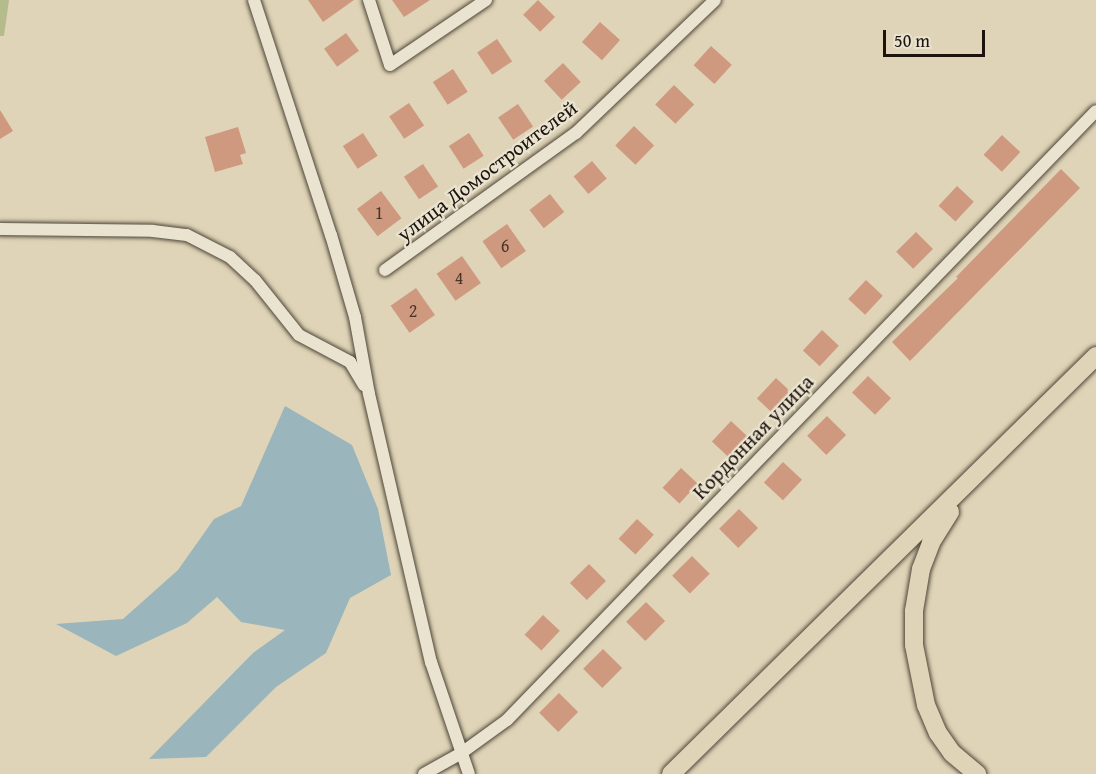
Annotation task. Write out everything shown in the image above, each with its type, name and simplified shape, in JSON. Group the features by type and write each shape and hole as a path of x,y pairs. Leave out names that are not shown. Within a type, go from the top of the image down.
{"main road":[{"path":"671,774 969,484 1096,356"},
{"path":"969,484 941,526 921,569 914,611 914,645 926,705 938,733 952,753 976,774"}],"street":[{"path":"254,0 332,235 355,317 369,394 431,662 460,754 469,774"},
{"path":"369,0 390,65 486,0"},
{"name":"улица Домостроителей","path":"385,270 576,133 715,0"},
{"name":"Кордонная улица","path":"424,774 460,754 507,720 1096,111"},
{"path":"0,229 153,231 187,235 230,257 255,280 299,335 350,362 369,394"}],"green space":[{"path":"0,0 9,0 4,36 0,36"}],"water":[{"path":"285,406 352,445 378,509 391,575 350,598 326,653 276,687 206,757 149,759 253,653 285,630 241,622 217,597 187,623 116,656 56,624 123,619 178,570 214,519 241,506"}],"building":[{"path":"308,0 354,0 323,22"},
{"path":"392,0 430,0 404,17"},
{"path":"538,0 555,17 540,32 523,15"},
{"path":"600,22 620,40 602,60 582,42"},
{"path":"346,33 359,51 337,67 324,49"},
{"path":"497,39 512,61 492,75 477,52"},
{"path":"711,46 732,65 714,84 694,65"},
{"path":"563,63 581,82 562,100 544,81"},
{"path":"453,69 468,92 448,105 433,82"},
{"path":"674,85 694,104 675,124 655,104"},
{"path":"409,103 424,125 404,139 389,116"},
{"path":"518,104 533,126 513,140 498,117"},
{"path":"0,110 13,131 0,139"},
{"path":"634,126 654,145 635,165 615,145"},
{"path":"238,127 246,153 240,155 243,164 215,172 205,137"},
{"path":"363,133 378,156 358,169 343,146"},
{"path":"469,133 484,156 464,169 449,146"},
{"path":"1002,135 1020,152 1002,172 984,155"},
{"path":"592,161 607,179 588,194 574,176"},
{"path":"423,164 438,186 419,199 404,177"},
{"path":"1061,169 1080,188 910,361 892,342 958,278 956,277"},
{"path":"957,186 974,202 955,221 939,206"},
{"path":"381,191 401,218 378,236 357,209"},
{"path":"550,194 564,212 544,228 530,210"},
{"path":"507,224 526,251 501,268 482,241"},
{"path":"916,232 933,249 913,269 896,252"},
{"path":"462,256 481,283 456,301 437,274"},
{"path":"866,280 883,296 865,315 848,299"},
{"path":"416,288 435,315 410,333 391,306"},
{"path":"822,330 839,346 820,366 803,350"},
{"path":"868,376 891,398 875,415 852,393"},
{"path":"776,378 793,394 774,414 757,398"},
{"path":"827,416 846,435 826,455 807,436"},
{"path":"731,421 748,437 729,457 712,441"},
{"path":"783,462 802,480 783,500 764,482"},
{"path":"681,468 698,484 679,503 663,488"},
{"path":"739,509 758,528 738,548 719,529"},
{"path":"637,519 654,535 635,554 619,539"},
{"path":"692,556 710,574 690,593 672,576"},
{"path":"589,564 606,581 587,600 570,583"},
{"path":"646,602 665,621 645,641 626,622"},
{"path":"543,615 560,631 541,650 525,635"},
{"path":"603,649 622,668 602,688 583,669"},
{"path":"559,693 578,712 558,732 539,713"}]}
